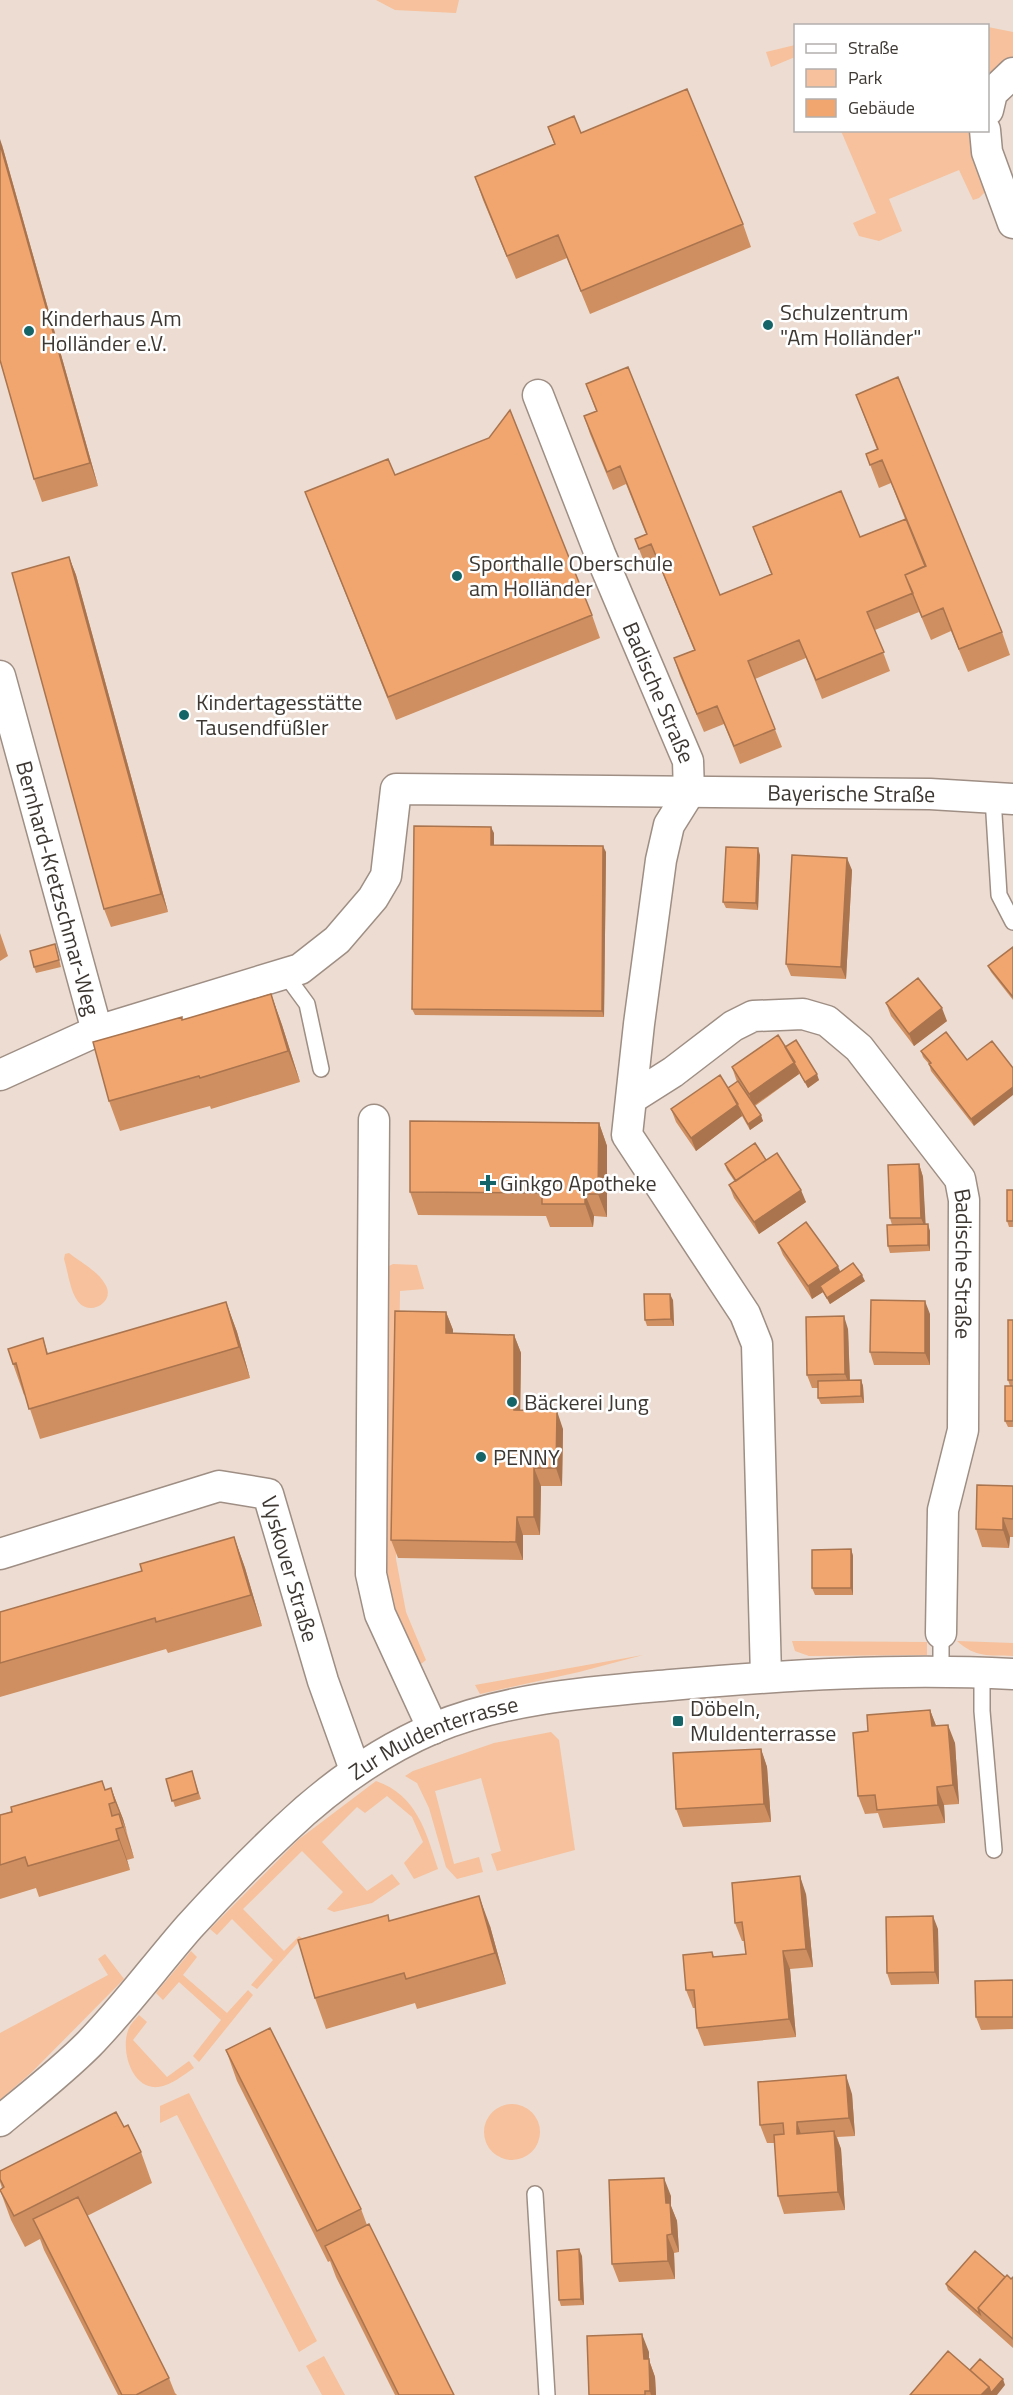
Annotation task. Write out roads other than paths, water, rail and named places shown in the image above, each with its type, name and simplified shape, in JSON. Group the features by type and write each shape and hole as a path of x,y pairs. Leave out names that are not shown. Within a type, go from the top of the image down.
{"street":[{"path":"989,103 992,93 1013,73"},
{"path":"985,132 987,152 1009,212"},
{"name":"Badische Straße","path":"538,395 600,554 688,761 689,793 669,825 661,860 627,1135 745,1314 757,1344 766,1676"},
{"name":"Bernhard-Kretzschmar-Weg","path":"0,676 97,1031"},
{"name":"Badische Straße","path":"373,898 386,876 396,789 689,793"},
{"name":"Bayerische Straße","path":"689,793 930,794 1003,798"},
{"name":"Bernhard-Kretzschmar-Weg","path":"0,1075 97,1031 300,969 337,940 373,898"},
{"name":"Badische Straße","path":"632,1098 673,1072 733,1026 753,1016 803,1014 827,1021 859,1048 960,1179 964,1200 963,1430 944,1510 941,1633"},
{"path":"374,1120 371,1574 380,1614 433,1728"},
{"name":"Vyskover Straße","path":"0,1554 219,1486 268,1494 322,1680 355,1770"},
{"name":"Zur Muldenterrasse","path":"0,2121 88,2045 136,1993 208,1906 277,1837 355,1770 433,1728 508,1705 570,1694 766,1676 941,1671 1013,1674"}],"lane":[{"path":"1003,798 999,895 1013,922"},
{"path":"285,974 307,1004 321,1069"},
{"path":"941,1633 941,1671"},
{"path":"982,1672 982,1711 994,1850"},
{"path":"535,2194 547,2395"}],"place":[{"name":"Schulzentrum \"Am Holländer\"","path":"768,325"},
{"name":"Kinderhaus Am Holländer e.V.","path":"29,331"},
{"name":"Sporthalle Oberschule am Holländer","path":"457,576"},
{"name":"Kindertagesstätte Tausendfüßler","path":"184,715"},
{"name":"Ginkgo Apotheke","path":"488,1183"},
{"name":"Bäckerei Jung","path":"512,1402"},
{"name":"PENNY","path":"481,1457"},
{"name":"Döbeln, Muldenterrasse","path":"678,1721"}]}
